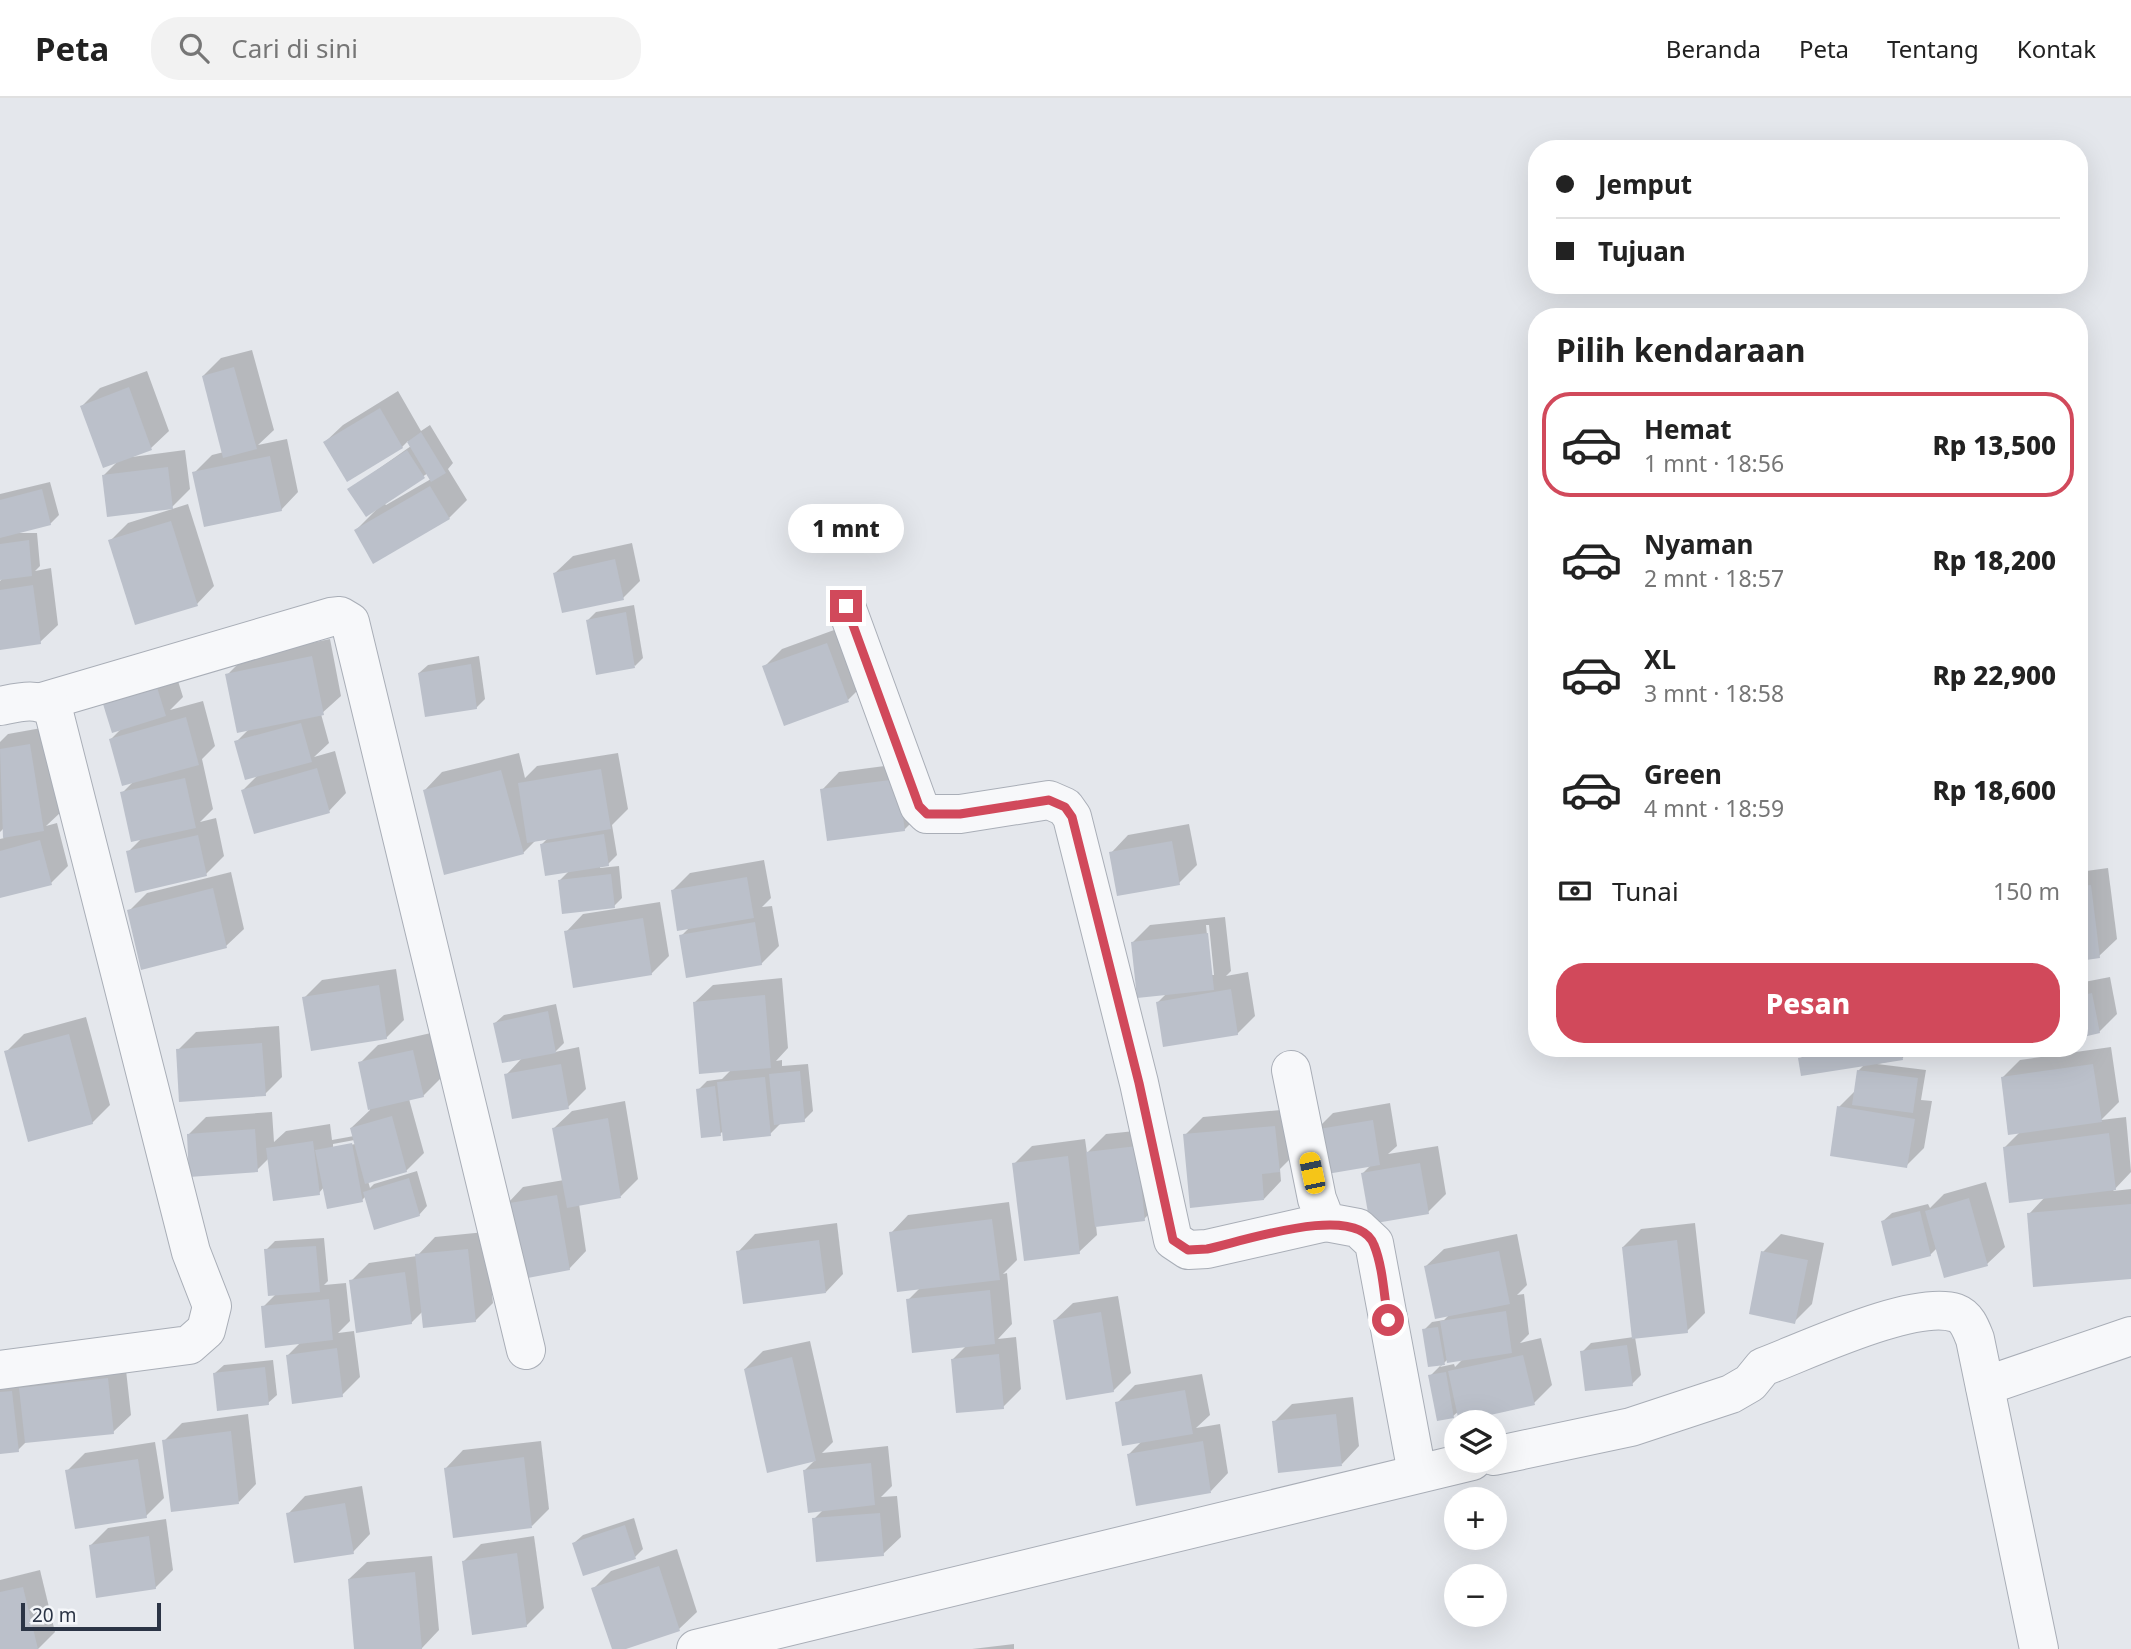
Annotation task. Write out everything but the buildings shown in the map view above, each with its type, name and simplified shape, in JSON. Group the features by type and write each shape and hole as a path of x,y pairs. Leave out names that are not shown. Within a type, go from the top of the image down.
{"street":[{"path":"846,606 919,806 927,814 960,814 1049,800 1065,807 1072,817 1139,1083 1173,1240 1188,1250 1207,1249 1326,1222 1358,1228 1374,1243 1417,1473"},
{"path":"0,706 27,700 43,702 331,617 340,617 350,622 526,1350"},
{"path":"0,1370 189,1345 206,1330 212,1306 191,1252 58,723 53,709 43,702"},
{"path":"1291,1070 1317,1199 1326,1222"},
{"path":"1507,1453 1631,1427 1731,1394 1750,1384 1763,1367 1899,1315 1956,1313 1966,1320 1975,1339 2039,1649"},
{"path":"1985,1386 2131,1336"},
{"path":"696,1649 1444,1467"}],"route":[{"path":"846,606 919,806 927,814 960,814 1049,800 1065,807 1072,817 1139,1083 1173,1240 1188,1250 1207,1249 1326,1222 1358,1228 1374,1243 1388,1320"}]}
